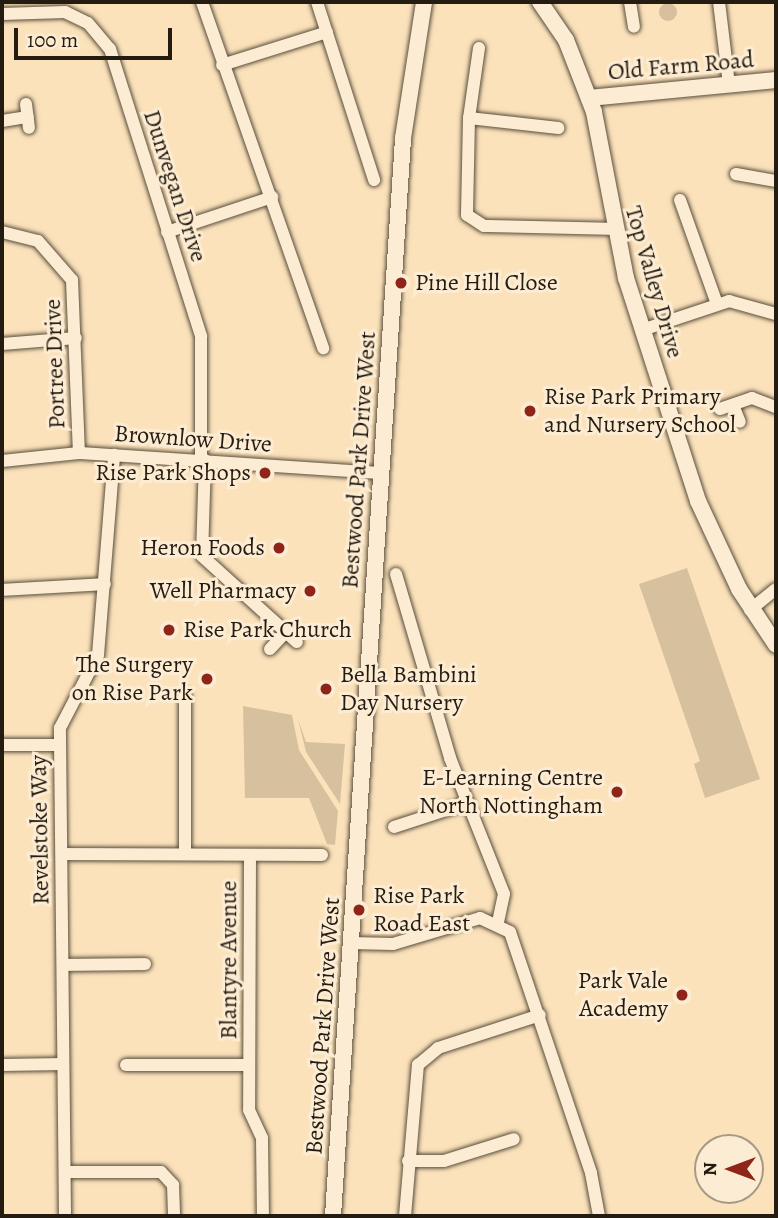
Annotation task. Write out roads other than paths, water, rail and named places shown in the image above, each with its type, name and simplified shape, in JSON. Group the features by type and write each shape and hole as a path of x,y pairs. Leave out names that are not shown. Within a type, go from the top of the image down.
{"street":[{"path":"202,2 323,348"},
{"path":"317,2 370,146 374,180"},
{"name":"Bestwood Park Drive West","path":"333,1216 404,127 424,2"},
{"name":"Top Valley Drive","path":"540,2 566,40 591,105 613,229 642,330 698,501 750,610 776,645"},
{"path":"630,2 634,27"},
{"path":"719,2 729,85"},
{"name":"Dunvegan Drive","path":"2,14 54,10 101,34 167,232 204,355 202,556 284,634 297,642"},
{"path":"222,65 327,32"},
{"path":"482,58 468,118 463,200 471,220 588,233 613,229"},
{"name":"Old Farm Road","path":"591,105 609,96 776,80"},
{"path":"2,121 28,116"},
{"path":"468,118 550,123"},
{"path":"746,190 742,175 776,181"},
{"path":"167,232 272,197"},
{"path":"687,206 717,304"},
{"name":"Portree Drive","path":"2,232 38,241 63,264 75,294 79,453"},
{"path":"642,330 717,304 740,300 776,314"},
{"path":"2,344 76,338"},
{"path":"720,409 752,398 776,407"},
{"path":"733,405 740,422"},
{"name":"Brownlow Drive","path":"2,461 79,453 203,459 381,473"},
{"name":"Revelstoke Way","path":"65,1216 60,745 65,714 98,655 114,455"},
{"path":"396,574 400,606 468,803 504,894 498,922"},
{"path":"2,590 105,584"},
{"path":"750,610 776,589"},
{"path":"270,649 284,634"},
{"path":"185,695 191,709 185,854"},
{"path":"2,745 60,745"},
{"path":"394,827 468,803"},
{"name":"Blantyre Avenue","path":"62,853 250,855 307,861 322,855"},
{"name":"Blantyre Avenue","path":"250,855 249,1114 262,1138 263,1216"},
{"path":"351,943 386,945 471,920 498,922 515,939 599,1216"},
{"path":"63,965 145,964"},
{"path":"404,1216 415,1074 424,1057 540,1015"},
{"path":"134,1061 249,1065"},
{"path":"2,1065 64,1064"},
{"path":"408,1161 444,1161 514,1139"},
{"path":"65,1172 161,1172 173,1185 174,1216"}],"place":[{"name":"Pine Hill Close","path":"401,283"},
{"name":"Rise Park Primary and Nursery School","path":"530,411"},
{"name":"Rise Park Shops","path":"265,473"},
{"name":"Heron Foods","path":"279,548"},
{"name":"Well Pharmacy","path":"310,591"},
{"name":"Rise Park Church","path":"169,630"},
{"name":"The Surgery on Rise Park","path":"207,679"},
{"name":"Bella Bambini Day Nursery","path":"326,689"},
{"name":"E-Learning Centre North Nottingham","path":"617,792"},
{"name":"Rise Park Road East","path":"359,910"},
{"name":"Park Vale Academy","path":"682,995"}]}
